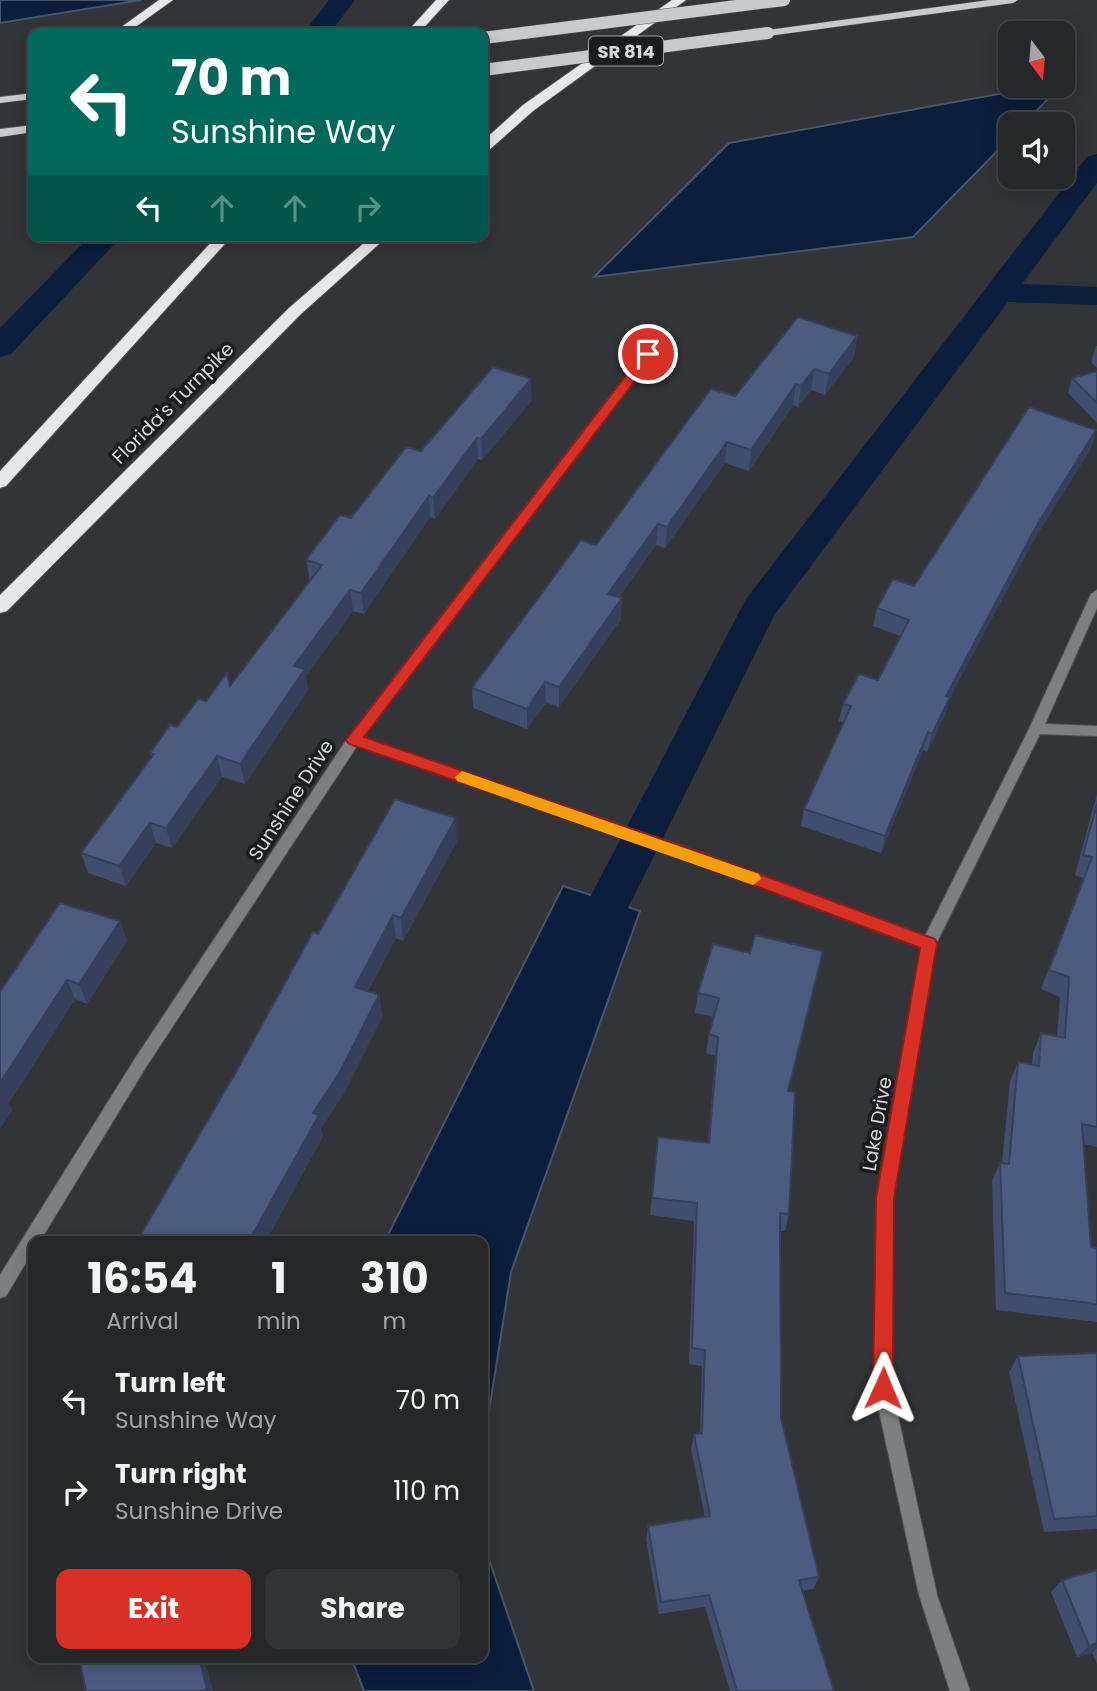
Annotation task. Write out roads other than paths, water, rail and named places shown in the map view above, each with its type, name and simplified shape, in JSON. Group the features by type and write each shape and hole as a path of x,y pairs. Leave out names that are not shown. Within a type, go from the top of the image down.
{"highway":[{"path":"126,28 167,0"},
{"path":"417,28 443,0"},
{"path":"488,144 528,108 680,0"},
{"path":"0,482 220,242"},
{"name":"Florida's Turnpike","path":"0,606 295,311 374,242"}],"main road":[{"name":"SR 814","path":"488,37 784,0"},
{"name":"SR 814","path":"488,69 1013,0"},
{"path":"0,100 28,97"},
{"path":"0,133 28,129"}],"street":[{"name":"Sunshine Drive","path":"33,1236 141,1062 354,740 648,354"},
{"name":"Lake Drive","path":"961,1691 928,1595 883,1388 885,1198 929,944 1036,729 1097,594"},
{"path":"1036,729 1097,731"},
{"path":"354,740 698,858 929,944"},
{"name":"Sunshine Drive","path":"0,1290 28,1245"}],"water":[{"path":"0,0 141,0 0,23"},
{"path":"998,94 998,98 1049,98 1035,112 998,112 998,150 913,237 594,277 729,143"},
{"path":"563,886 640,911 511,1272 488,1417 488,1236 388,1236"},
{"path":"488,1557 534,1691 364,1691 353,1663 488,1663"}],"waterway":[{"path":"321,28 342,0"},
{"path":"999,292 1097,163"},
{"path":"0,347 101,242"},
{"path":"584,951 759,608 999,292"},
{"path":"999,292 1097,296"}]}
